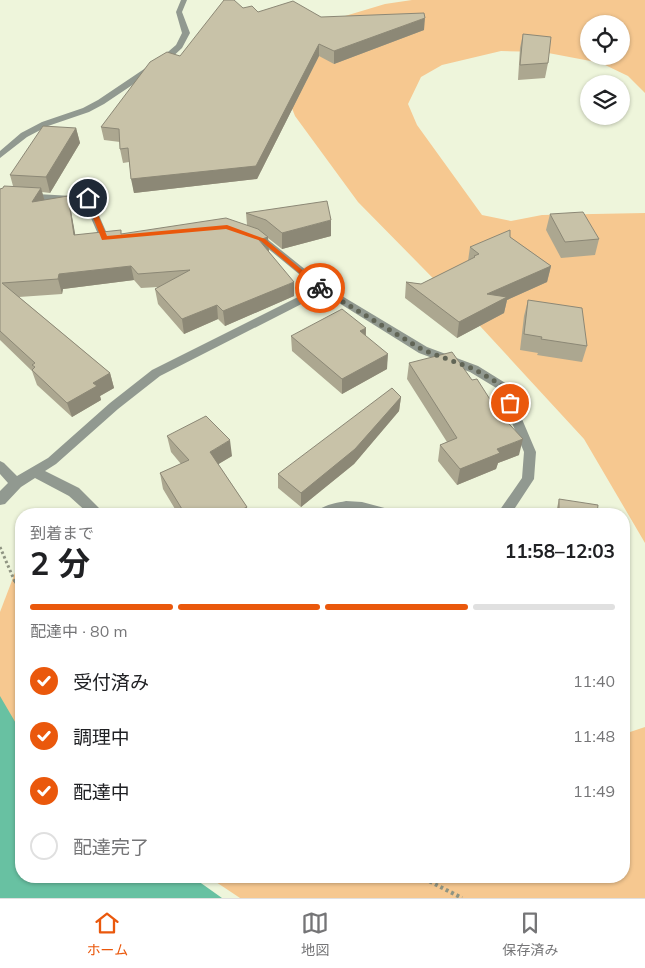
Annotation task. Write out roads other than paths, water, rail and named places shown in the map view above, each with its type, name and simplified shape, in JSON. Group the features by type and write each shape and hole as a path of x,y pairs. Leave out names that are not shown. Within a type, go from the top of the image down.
{"street":[{"path":"0,155 24,136 45,124 86,110 101,102 165,60 179,46 186,33 179,12 184,0"},
{"path":"0,196 88,198 104,238 128,237"},
{"path":"245,234 263,240 322,290 423,350 474,369 503,386 530,452 528,479 508,508"},
{"path":"0,500 16,483 52,461 114,406 156,373 322,290"},
{"path":"0,466 16,483"},
{"path":"36,472 74,492 91,508"},
{"path":"332,508 362,506 368,508"}]}
